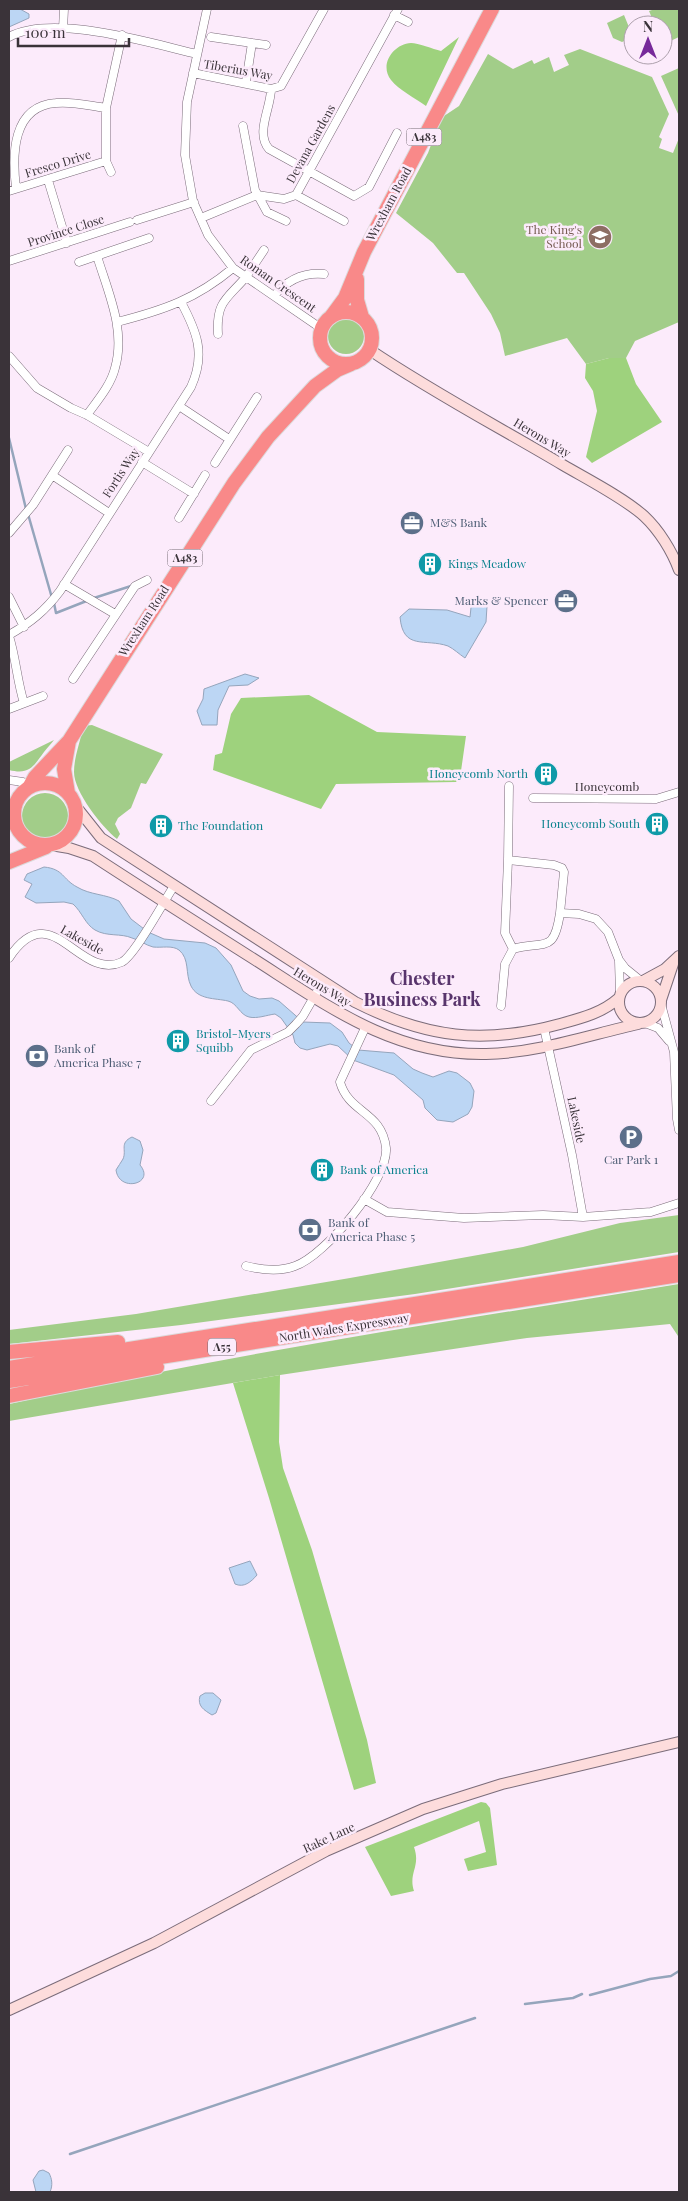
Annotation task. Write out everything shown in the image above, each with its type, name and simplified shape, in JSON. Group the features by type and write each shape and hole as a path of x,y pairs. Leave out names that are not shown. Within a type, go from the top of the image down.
{"highway":[{"name":"Wrexham Road","path":"331,317 345,298 358,267 492,9"},
{"name":"Wrexham Road","path":"358,267 356,290 362,317"},
{"path":"331,317 347,312 362,317"},
{"name":"A483","path":"324,352 321,344 322,329 331,317"},
{"name":"A483","path":"351,364 365,357 372,343 371,329 362,317"},
{"name":"Wrexham Road","path":"315,386 324,360 324,352"},
{"path":"324,352 335,362 351,364"},
{"name":"Wrexham Road","path":"29,787 35,777 69,741 234,484 268,437 315,386 337,370 351,364"},
{"name":"Wrexham Road","path":"69,741 64,761 71,798"},
{"path":"9,862 50,846 63,840 72,830 75,822 71,798 51,784 38,784 29,787 22,793 11,809 14,824 25,839 32,844 50,846"},
{"name":"North Wales Expressway","path":"9,1368 679,1262"},
{"name":"North Wales Expressway","path":"9,1381 679,1275"},
{"path":"9,1396 435,1314"},
{"path":"9,1352 330,1317"}],"street":[{"path":"62,29 64,9"},
{"name":"Roman Crescent","path":"207,9 187,102 184,155 194,202 208,235 233,268 322,329"},
{"name":"Tiberius Way","path":"193,73 271,88 282,86 322,10"},
{"path":"396,12 408,22"},
{"name":"Devana Gardens","path":"258,195 284,199 296,195 396,12"},
{"path":"9,37 17,32 54,28 122,35 196,54"},
{"name":"Fresco Drive","path":"12,190 106,161 106,108 122,35"},
{"path":"211,38 266,45"},
{"path":"246,82 252,43"},
{"path":"271,88 262,134 264,143 269,149 354,196"},
{"path":"12,190 15,143 21,124 30,114 42,106 58,102 106,108"},
{"path":"243,126 255,190 267,212 286,221"},
{"path":"354,196 369,187 397,133"},
{"path":"106,161 111,172"},
{"path":"48,180 68,243"},
{"path":"201,218 258,195"},
{"path":"296,195 344,221"},
{"path":"354,196 355,204"},
{"name":"Province Close","path":"9,261 194,202"},
{"path":"79,262 149,238"},
{"path":"218,334 217,321 220,307 264,250"},
{"path":"87,414 103,392 115,370 119,343 118,322 97,256"},
{"path":"118,322 181,302 211,286 233,268"},
{"path":"274,296 280,288 297,278 314,273 324,274"},
{"name":"Fortis Way","path":"9,636 47,609 192,387 200,362 200,348 196,334 181,302"},
{"name":"Herons Way","path":"370,350 409,376 533,446 644,516 660,536 679,570"},
{"path":"9,356 37,388 72,408 87,414 149,452"},
{"path":"215,463 256,397"},
{"path":"179,406 229,439"},
{"path":"9,534 33,505 68,450"},
{"path":"142,462 194,494"},
{"path":"52,475 109,512"},
{"path":"179,518 206,475"},
{"path":"73,679 135,586 147,580"},
{"path":"64,584 115,614"},
{"path":"9,597 24,627"},
{"path":"9,636 16,662 16,678 24,703"},
{"path":"9,709 43,696"},
{"path":"9,780 23,782 29,787"},
{"path":"508,786 505,934 513,949"},
{"name":"Honeycomb","path":"533,798 656,799 679,792"},
{"name":"Herons Way","path":"71,798 101,838 322,982 381,1016 432,1032 490,1036 544,1028 585,1017 604,1010 619,996"},
{"name":"Herons Way","path":"50,846 69,848 93,856 314,998 365,1028 401,1042 450,1052 486,1054 519,1051 642,1023"},
{"path":"502,1006 504,964 513,949 525,946 538,947 546,944 553,939 557,932 564,872 562,868 554,865 508,860"},
{"name":"Lakeside","path":"9,958 23,940 36,934 45,934 56,937 95,962 102,964 120,962 131,954 174,886"},
{"path":"560,913 579,914 596,919 608,932 624,968 642,981 655,986 661,1002 670,1042"},
{"path":"619,960 620,1009 624,1016 658,1028 677,1052 676,1119 679,1130"},
{"path":"619,996 628,984 642,981 658,974 676,960"},
{"path":"642,1023 657,1015 676,960"},
{"path":"211,1102 251,1050 288,1032 303,1016 322,982"},
{"path":"246,1266 273,1270 296,1266 312,1257 337,1235 364,1199 383,1166 386,1150 382,1131 376,1121 346,1098 340,1082 365,1028"},
{"name":"Lakeside","path":"544,1028 572,1154 582,1217"},
{"path":"364,1199 387,1212 434,1217 582,1217 651,1212 679,1203"},
{"name":"Rake Lane","path":"9,2010 154,1943 326,1852 423,1809 502,1784 679,1742"}],"green space":[{"path":"655,9 679,9 679,37 673,40 673,15 651,15 649,11"},
{"path":"623,15 623,42 613,38 607,23"},
{"path":"459,37 426,106 403,91 391,80 388,74 387,62 399,47 404,44 414,43 441,51"},
{"name":"The King's School","path":"580,49 652,77 669,114 659,137 662,139 659,148 673,153 679,138 679,322 635,341 626,358 609,358 586,364 567,338 505,356 500,333 491,314 464,273 457,273 433,243 396,213 428,153 441,118 459,106 488,54 513,69 532,60 534,64 549,57 554,72 569,65 564,55"},
{"path":"679,68 679,116 661,76"},
{"path":"346,318 353,319 359,323 363,329 363,343 359,349 353,353 346,354 339,353 333,349 329,343 328,336 329,329 333,323 339,319"},
{"path":"609,358 626,358 636,384 662,422 592,463 586,457 597,411 593,391 585,378 586,364"},
{"path":"309,695 377,732 466,736 460,778 456,782 336,784 321,809 213,770 215,755 222,753 231,714 241,698"},
{"path":"92,725 163,754 146,784 141,783 131,808 118,818 115,824 120,834 117,839 90,809 75,780 75,760 83,726"},
{"path":"54,740 30,768 21,771 9,770 9,762"},
{"path":"41,793 49,793 58,797 64,803 68,816 64,829 58,835 49,839 41,839 32,835 26,829 22,820 22,812 26,803 32,797"},
{"path":"679,1215 679,1252 415,1294 181,1325 9,1344 9,1330 136,1314 350,1278 523,1247 620,1223"},
{"path":"679,1284 679,1344 678,1336 670,1324 527,1338 280,1375 9,1421 9,1404 175,1369 259,1353"},
{"path":"280,1375 279,1442 283,1468 312,1550 367,1740 376,1783 354,1790 269,1498 233,1383"},
{"path":"481,1802 486,1803 490,1808 497,1865 468,1871 464,1859 486,1852 479,1821 414,1847 416,1860 412,1879 414,1891 391,1896 365,1847"}],"water":[{"path":"9,9 20,9 29,14 29,18 9,27"},
{"path":"472,598 487,606 486,622 465,658 448,646 410,639 402,628 400,617 409,609 447,610 470,617"},
{"path":"245,674 259,678 248,685 229,686 218,710 217,725 202,725 197,711 203,699 204,689"},
{"path":"44,867 59,872 82,890 119,901 131,919 148,932 164,939 205,943 216,948 231,965 243,991 259,999 272,998 279,1001 303,1022 330,1023 342,1032 349,1043 358,1050 394,1053 413,1069 433,1077 449,1071 457,1073 470,1083 474,1091 472,1107 468,1114 453,1122 437,1120 425,1108 423,1100 394,1075 353,1060 338,1046 330,1044 307,1050 300,1048 295,1043 293,1035 281,1018 275,1014 249,1017 243,1014 231,1002 207,998 198,994 194,991 189,981 185,958 176,948 153,947 128,937 100,932 89,925 73,904 64,902 36,903 25,897 32,884 24,880 27,874"},
{"path":"132,1137 140,1141 143,1150 140,1165 144,1172 140,1181 129,1184 123,1182 116,1170 124,1156 124,1144"},
{"path":"250,1561 257,1575 247,1584 235,1584 229,1568"},
{"path":"205,1693 213,1693 221,1700 216,1713 212,1715 199,1702 200,1696"},
{"path":"43,2170 49,2173 51,2178 50,2192 36,2192 33,2180 39,2171"}],"waterway":[{"path":"9,438 26,509"},
{"path":"28,514 52,598"},
{"path":"94,598 131,586"},
{"path":"54,603 56,613 89,600"},
{"path":"590,1995 650,1979 671,1976 679,1971"},
{"path":"525,2004 573,1998 582,1994"},
{"path":"70,2154 475,2018"}],"place":[{"name":"The King's School","path":"600,237"},
{"name":"M&S Bank","path":"412,523"},
{"name":"Kings Meadow","path":"430,564"},
{"name":"Marks & Spencer","path":"566,601"},
{"name":"Honeycomb North","path":"546,774"},
{"name":"Honeycomb South","path":"657,824"},
{"name":"The Foundation","path":"161,826"},
{"name":"Bristol-Myers Squibb","path":"178,1041"},
{"name":"Bank of America Phase 7","path":"37,1056"},
{"name":"Car Park 1","path":"631,1137"},
{"name":"Bank of America","path":"322,1170"},
{"name":"Bank of America Phase 5","path":"310,1230"}],"district":[{"name":"Chester Business Park","path":"422,990"}]}
